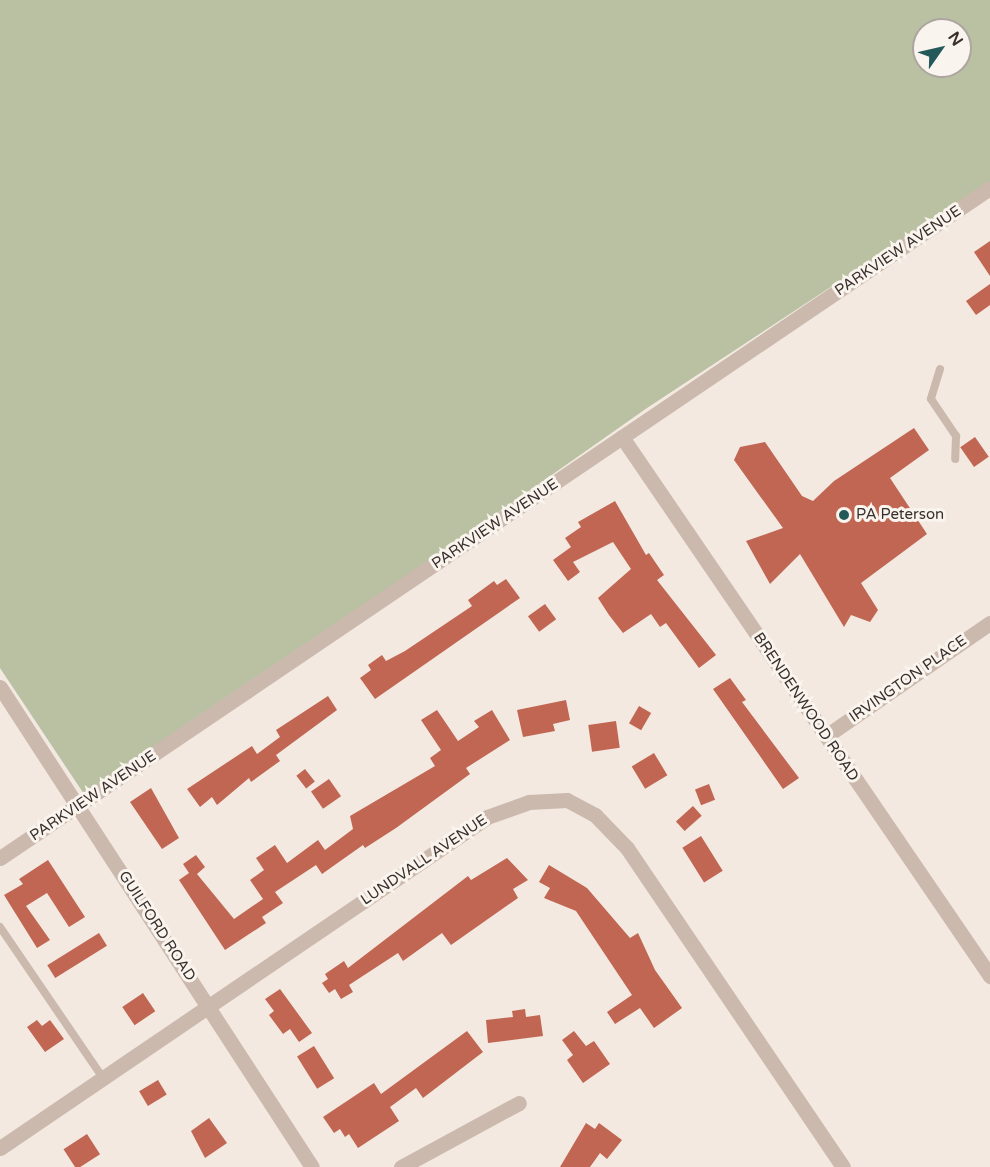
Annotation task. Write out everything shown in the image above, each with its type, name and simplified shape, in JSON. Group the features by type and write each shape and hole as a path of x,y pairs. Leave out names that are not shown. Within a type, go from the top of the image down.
{"street":[{"name":"PARKVIEW AVENUE","path":"0,858 79,807 990,188"},
{"name":"BRENDENWOOD ROAD","path":"622,437 990,976"},
{"name":"IRVINGTON PLACE","path":"826,736 990,623"},
{"name":"GUILFORD ROAD","path":"0,687 312,1167"},
{"name":"LUNDVALL AVENUE","path":"0,1148 488,817 529,802 567,800 595,815 627,848 843,1167"},
{"path":"401,1167 519,1103"}],"lane":[{"path":"940,369 932,399 956,436 955,459"},
{"path":"0,927 103,1078"}],"green space":[{"path":"0,0 990,0 990,182 647,408 96,795 86,797 0,668"}],"building":[{"path":"990,241 990,276 974,252"},
{"path":"990,284 990,305 976,315 966,301"},
{"name":"PA Peterson","path":"914,428 929,450 890,478 927,534 861,583 878,610 870,622 851,615 844,627 800,554 770,584 746,541 783,528 734,460 740,447 765,442 802,496 813,501 834,481"},
{"path":"975,437 989,457 974,467 960,447"},
{"path":"615,501 646,555 649,553 664,575 657,580 716,655 699,668 666,623 660,627 651,614 623,633 609,615 598,598 631,569 613,542 573,562 580,572 568,581 553,560 571,547 565,538 581,527 578,522"},
{"path":"506,579 520,598 375,699 360,678 371,670 368,665 382,655 386,661 405,651 472,606 468,600 494,581 497,585"},
{"path":"545,604 556,619 539,632 528,616"},
{"path":"730,678 746,700 742,702 799,778 783,789 713,689"},
{"path":"328,696 337,710 276,755 280,761 251,782 249,778 217,805 212,797 200,807 187,789 252,746 257,754 280,737 276,730"},
{"path":"566,700 570,720 553,724 555,731 523,737 517,710"},
{"path":"639,706 651,713 641,730 629,723"},
{"path":"437,710 458,741 479,727 474,721 492,710 510,740 466,768 470,774 396,828 365,848 363,845 322,874 316,865 275,892 283,903 262,917 266,923 225,950 179,880 189,873 183,864 196,855 205,867 197,874 234,919 263,899 250,880 264,870 256,858 275,845 287,863 318,840 325,850 353,829 350,816 435,766 430,758 441,750 421,720"},
{"path":"616,721 620,748 592,752 588,725"},
{"path":"654,753 667,775 645,789 632,766"},
{"path":"305,769 315,782 306,788 296,776"},
{"path":"329,779 341,796 323,809 311,792"},
{"path":"709,784 715,800 701,805 695,789"},
{"path":"151,788 179,838 162,849 130,802"},
{"path":"693,806 702,816 685,831 676,821"},
{"path":"701,836 723,871 704,882 682,848"},
{"path":"507,858 528,880 513,889 518,898 451,945 442,933 403,961 398,953 349,985 353,992 341,999 335,989 329,993 322,983 328,979 325,974 344,961 348,968 468,876 471,880"},
{"path":"48,860 85,917 69,927 47,893 26,906 50,940 37,948 4,895 23,884 19,879"},
{"path":"549,865 587,888 630,938 638,933 655,970 682,1008 654,1028 640,1008 615,1024 607,1012 632,995 576,911 544,898 550,888 539,882"},
{"path":"99,933 107,946 55,978 47,965"},
{"path":"280,989 312,1033 299,1042 290,1029 283,1034 269,1015 274,1011 265,999"},
{"path":"143,993 155,1011 135,1025 122,1007"},
{"path":"525,1009 526,1017 540,1015 543,1036 488,1043 486,1020 513,1017 512,1011"},
{"path":"37,1020 42,1026 50,1020 64,1039 45,1052 27,1027"},
{"path":"467,1031 483,1052 423,1098 416,1088 390,1107 399,1121 358,1148 349,1134 345,1137 340,1129 334,1133 323,1117 374,1083 381,1094"},
{"path":"574,1031 586,1046 594,1041 610,1064 583,1083 567,1060 573,1055 562,1040"},
{"path":"314,1046 334,1078 317,1089 297,1057"},
{"path":"158,1080 167,1095 148,1106 139,1091"},
{"path":"209,1118 227,1143 205,1158 191,1131"},
{"path":"586,1123 595,1129 599,1123 622,1140 607,1159 600,1153 590,1167 560,1167"},
{"path":"87,1134 100,1154 80,1167 75,1167 64,1149"}],"place":[{"name":"PA Peterson","path":"844,515"}]}
